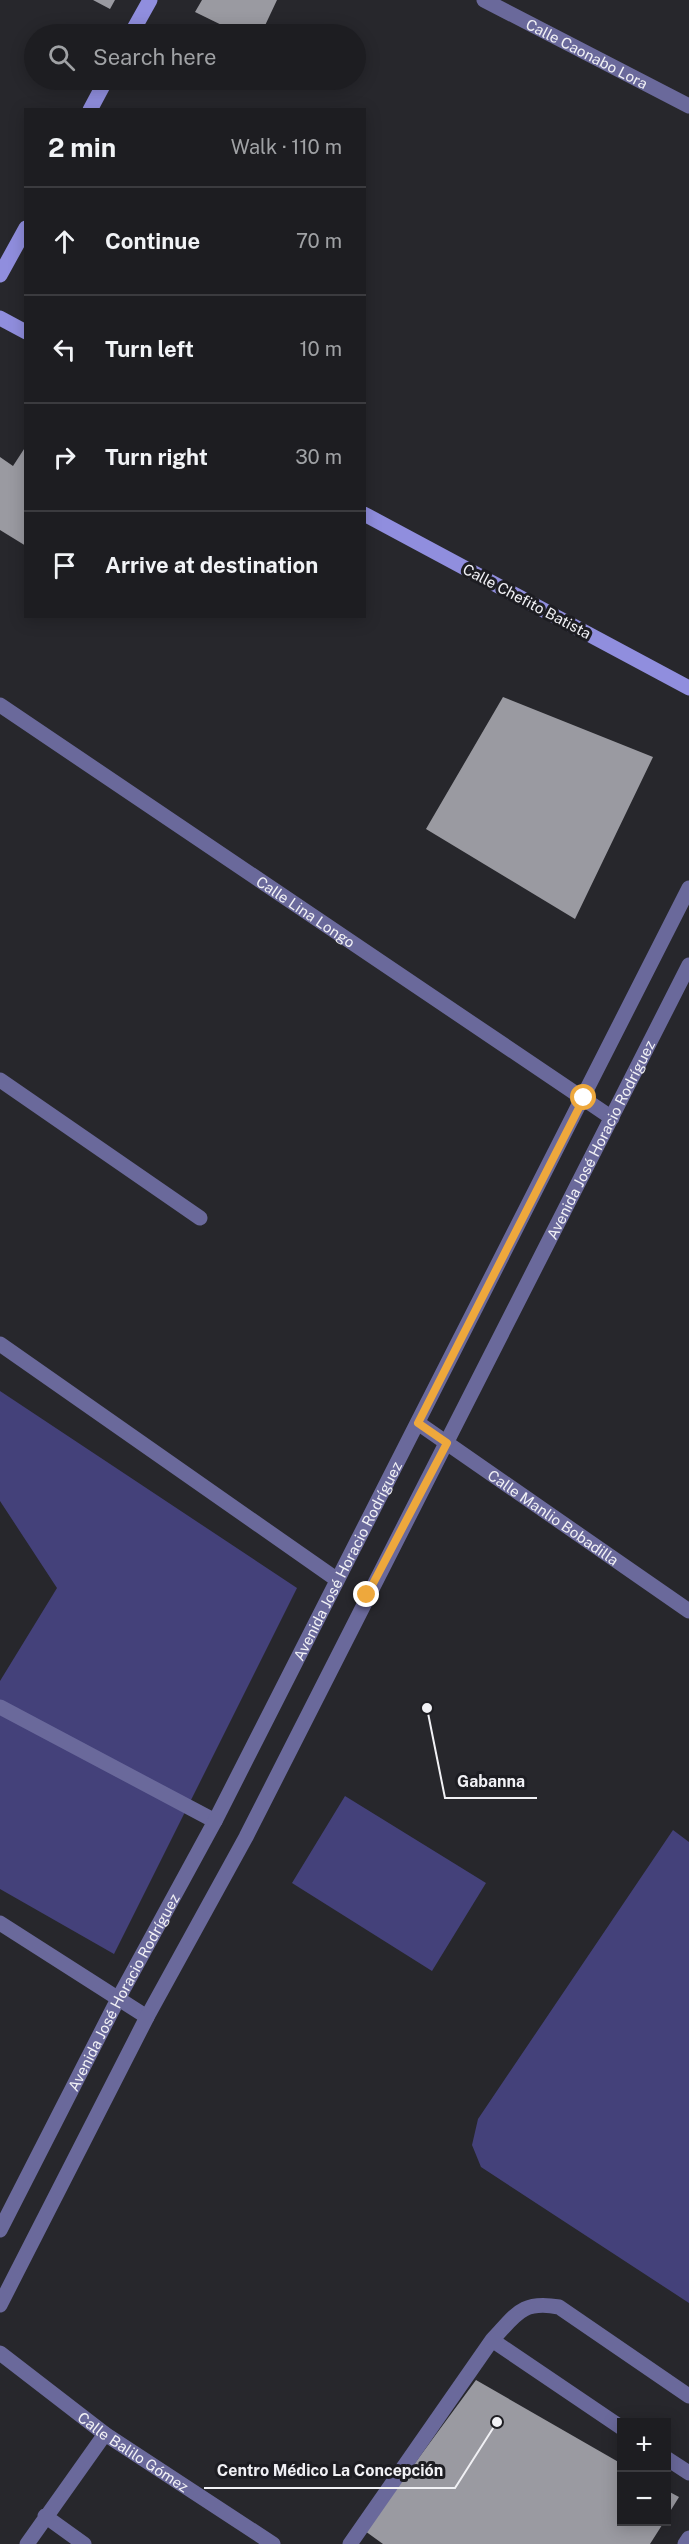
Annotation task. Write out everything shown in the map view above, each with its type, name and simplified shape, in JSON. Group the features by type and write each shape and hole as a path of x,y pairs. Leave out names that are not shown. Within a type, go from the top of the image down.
{"main road":[{"path":"137,24 150,0"},
{"path":"91,108 101,90"},
{"path":"0,275 24,232"},
{"path":"0,318 24,331"},
{"name":"Calle Chefito Batista","path":"366,515 689,688"}],"street":[{"name":"Calle Caonabo Lora","path":"484,0 688,104"},
{"name":"Calle Lina Longo","path":"0,705 612,1118"},
{"name":"Avenida José Horacio Rodríguez","path":"0,2230 118,1999 214,1821 689,888"},
{"name":"Avenida José Horacio Rodríguez","path":"0,2305 147,2018 246,1837 689,965"},
{"path":"0,1080 200,1218"},
{"path":"0,1344 336,1579"},
{"name":"Calle Manlio Bobadilla","path":"418,1423 689,1611"},
{"path":"0,1707 214,1821"},
{"path":"0,1923 147,2018"},
{"path":"350,2544 492,2340 520,2311 538,2303 559,2307 689,2396"},
{"path":"492,2340 617,2425"},
{"name":"Calle Balilo Gómez","path":"0,2353 105,2434 273,2544"},
{"path":"27,2544 105,2434"},
{"path":"671,2461 689,2473"},
{"path":"45,2516 84,2544"},
{"path":"685,2544 689,2538"}],"shaded area":[{"path":"0,1391 297,1588 114,1954 0,1889 0,1681 57,1588 0,1501"},
{"path":"345,1796 486,1883 432,1971 292,1883"},
{"path":"673,1830 689,1842 689,2303 481,2167 472,2145 478,2119"}],"building":[{"path":"93,0 115,0 110,9"},
{"path":"202,0 277,0 266,24 220,24 195,12"},
{"path":"24,449 24,545 0,530 0,457 13,466"},
{"path":"503,697 653,757 575,919 426,829"},
{"path":"476,2380 617,2461 617,2526 661,2526 650,2544 383,2544 365,2531"},
{"path":"671,2493 679,2497 671,2510"}],"place":[{"name":"Gabanna","path":"427,1708"},
{"name":"Centro Médico La Concepción","path":"497,2422"}],"route":[{"path":"367,1595 447,1443 418,1423 584,1098"}]}
